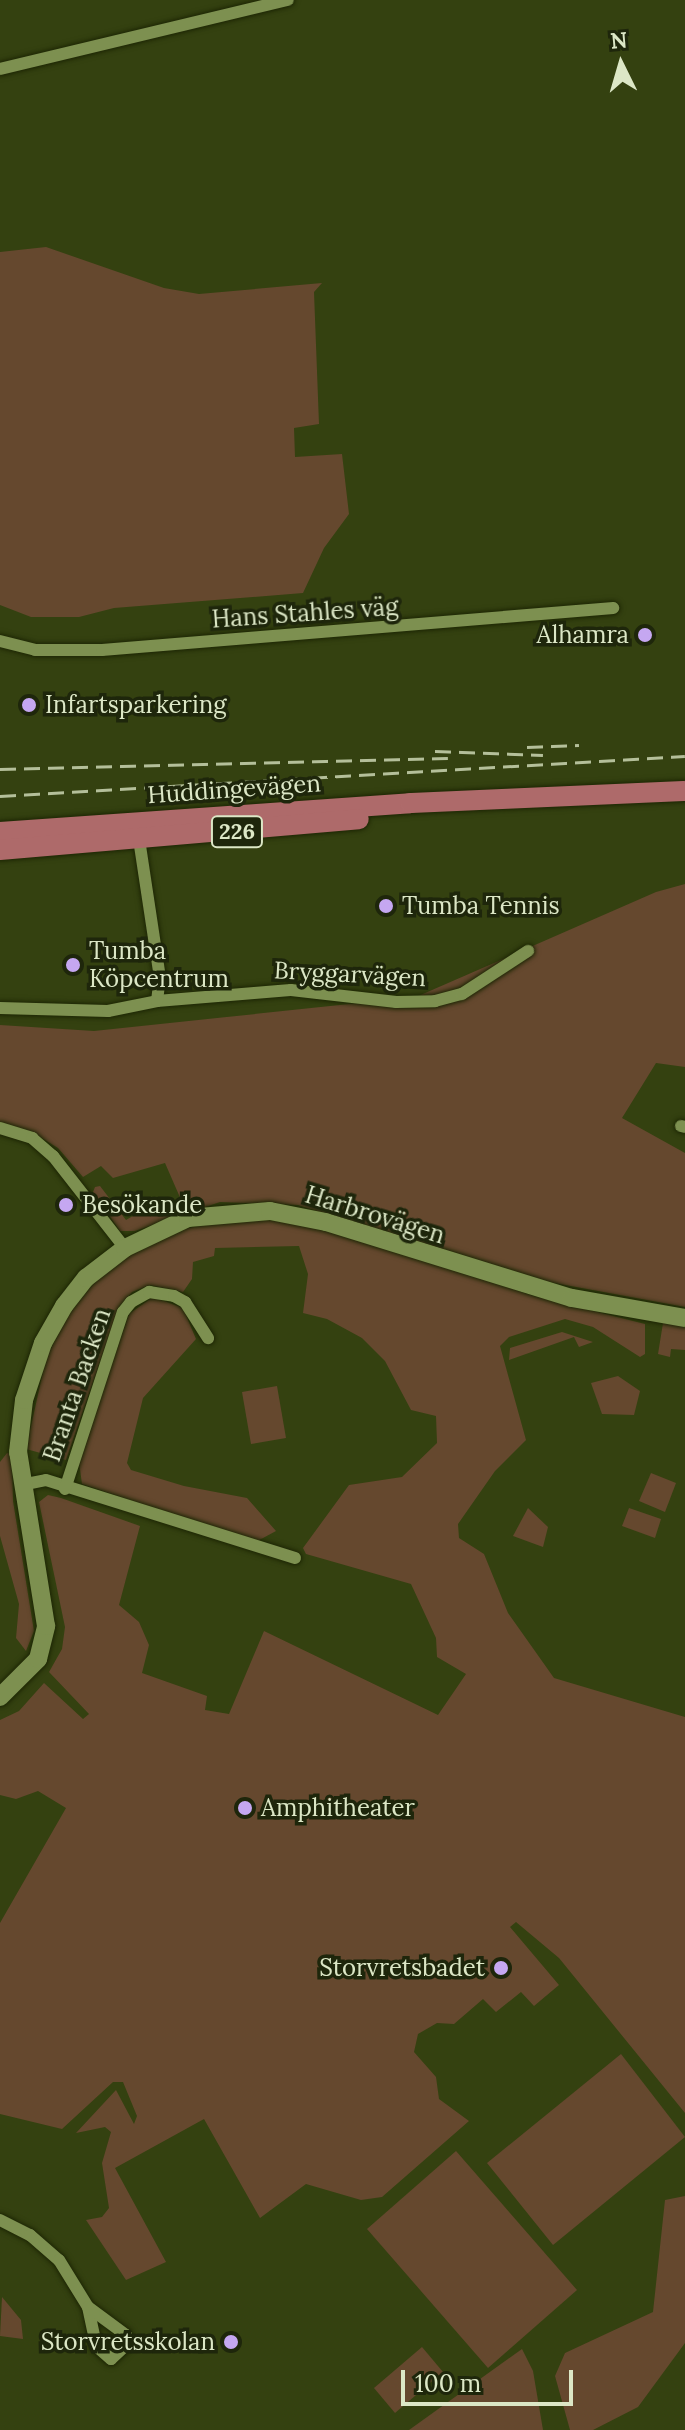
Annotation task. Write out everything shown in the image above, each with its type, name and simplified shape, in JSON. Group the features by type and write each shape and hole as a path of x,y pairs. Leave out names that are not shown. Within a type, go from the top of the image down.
{"main road":[{"name":"Huddingevägen","path":"0,832 275,829 473,803 685,791"},
{"name":"Huddingevägen","path":"0,850 138,830"}],"street":[{"path":"0,69 288,0"},
{"name":"Hans Stahles väg","path":"0,641 35,650 102,650 613,608"},
{"path":"138,830 160,978 157,1001"},
{"name":"Bryggarvägen","path":"0,1008 108,1011 157,1001 291,990 396,1002 435,1001 462,994 528,951"},
{"path":"0,1128 32,1138 53,1156 125,1248"},
{"name":"Harbrovägen","path":"0,1697 34,1664 44,1609 21,1485 18,1452 24,1400 43,1343 86,1278 125,1248 188,1218 270,1211 326,1222 572,1298 685,1318"},
{"name":"Branta Backen","path":"65,1489 123,1312 131,1302 149,1292 174,1296 185,1302 208,1338"},
{"name":"Branta Backen","path":"21,1485 46,1480 65,1489 295,1558"},
{"path":"0,2220 30,2235 59,2260 88,2307"}],"shaded area":[{"path":"46,247 164,288 199,294 322,283 314,292 319,424 294,428 295,457 342,454 349,514 324,548 303,593 114,608 79,617 31,617 0,605 0,252"},
{"path":"685,884 685,1067 656,1063 622,1118 685,1153 685,1307 538,1280 298,1205 220,1202 135,1231 120,1231 93,1192 95,1187 100,1186 126,1220 143,1210 182,1202 165,1163 113,1178 101,1166 83,1177 58,1148 32,1132 0,1123 0,1025 94,1031 416,997 656,892"},
{"path":"244,1217 325,1227 534,1296 645,1324 645,1354 640,1357 593,1327 565,1319 509,1337 500,1346 526,1440 495,1471 458,1524 459,1538 484,1554 508,1613 554,1678 685,1717 685,2113 559,1958 516,1922 510,1927 559,1985 534,2006 521,1992 496,2012 483,1999 454,2024 437,2023 418,2034 414,2052 436,2077 439,2099 469,2121 382,2197 361,2200 306,2184 260,2218 204,2119 115,2168 166,2262 126,2280 86,2220 102,2217 109,2208 102,2163 111,2132 105,2127 76,2133 116,2090 134,2124 137,2116 123,2082 113,2082 62,2129 0,2114 0,1923 66,1808 38,1791 16,1799 0,1795 0,1720 19,1711 44,1683 83,1719 89,1714 49,1672 62,1649 65,1627 39,1502 48,1495 61,1498 140,1526 119,1605 139,1622 149,1645 142,1673 207,1696 205,1710 229,1714 264,1631 438,1715 466,1674 437,1657 436,1638 411,1584 306,1554 303,1548 349,1485 402,1477 437,1443 436,1416 411,1410 385,1361 362,1338 327,1319 303,1313 308,1274 299,1246 215,1248 214,1256 193,1262 192,1279 183,1292 150,1285 132,1292 119,1307 66,1460 26,1449 46,1358 66,1318 106,1268 169,1232"},
{"path":"153,1297 183,1308 196,1339 143,1398 127,1463 131,1470 184,1486 247,1498 276,1531 255,1542 82,1484 79,1462 129,1314"},
{"path":"663,1323 685,1324 685,1350 671,1349 670,1357 658,1354"},
{"path":"562,1332 593,1342 579,1347 574,1337 509,1360 510,1348"},
{"path":"618,1376 640,1391 634,1415 602,1414 591,1383"},
{"path":"277,1386 286,1438 251,1444 242,1392"},
{"path":"7,1453 12,1454 13,1501 34,1631 26,1651 16,1638 19,1604 0,1536 0,1462"},
{"path":"651,1473 676,1483 665,1512 639,1501"},
{"path":"528,1508 548,1527 543,1547 513,1536"},
{"path":"629,1508 661,1519 655,1538 622,1526"},
{"path":"621,2054 685,2137 553,2245 487,2163"},
{"path":"456,2151 577,2290 488,2368 367,2229"},
{"path":"685,2196 685,2343 638,2407 593,2430 570,2430 555,2376 565,2353 653,2312 665,2200"},
{"path":"2,2297 21,2320 23,2339 0,2336"},
{"path":"422,2347 443,2372 395,2413 374,2388"},
{"path":"522,2349 533,2371 543,2430 409,2430"}],"railway":[{"path":"527,747 579,745"},
{"path":"435,751 543,755"},
{"path":"0,796 685,756"},
{"path":"0,769 448,758"}],"place":[{"name":"Alhamra","path":"645,635"},
{"name":"Infartsparkering","path":"29,705"},
{"name":"Tumba Tennis","path":"386,906"},
{"name":"Tumba Köpcentrum","path":"73,965"},
{"name":"Besökande","path":"66,1205"},
{"name":"Amphitheater","path":"245,1808"},
{"name":"Storvretsbadet","path":"501,1968"},
{"name":"Storvretsskolan","path":"231,2342"}]}
